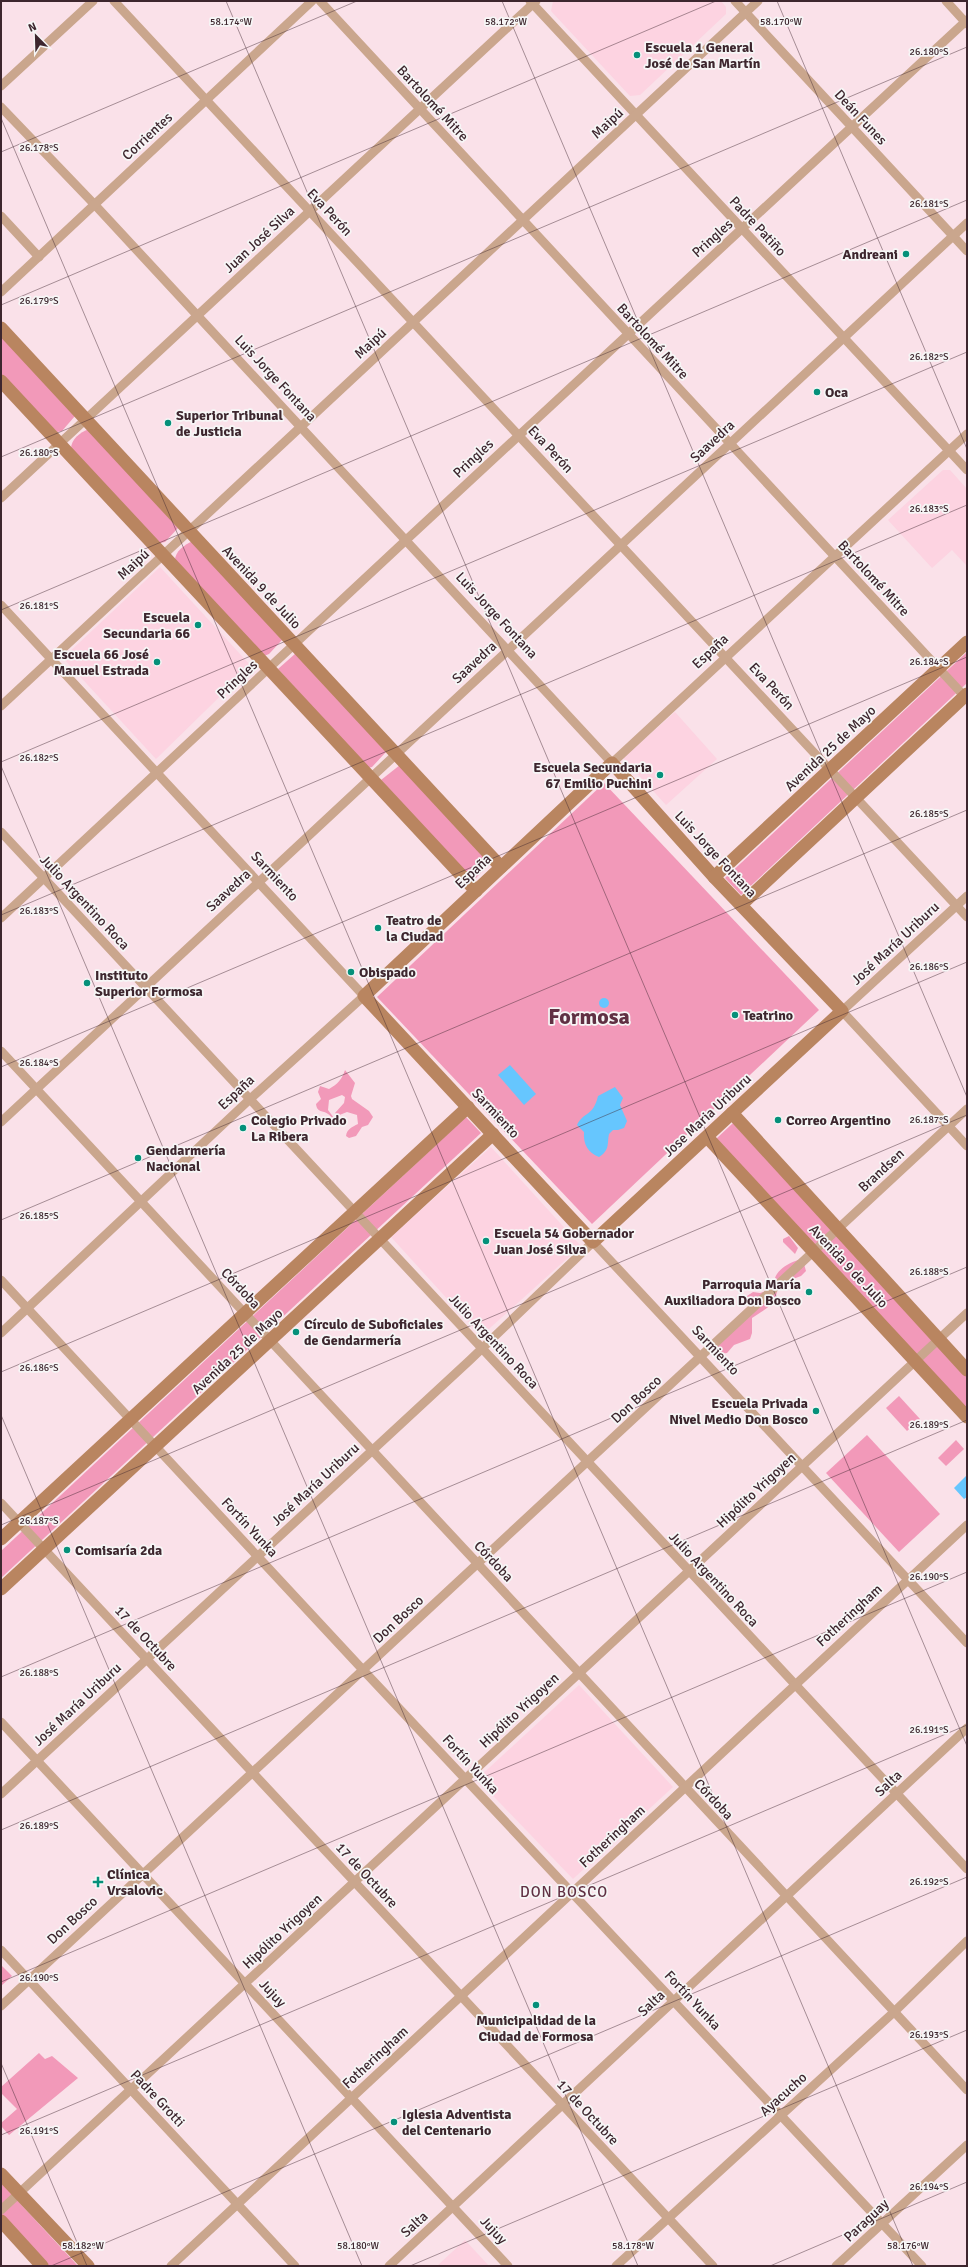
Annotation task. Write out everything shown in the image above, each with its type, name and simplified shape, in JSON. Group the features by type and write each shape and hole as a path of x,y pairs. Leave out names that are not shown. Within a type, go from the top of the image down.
{"main road":[{"name":"Avenida 9 de Julio","path":"1,328 501,867"},
{"path":"1,381 476,891"},
{"name":"Avenida 25 de Mayo","path":"714,877 967,642"},
{"path":"741,905 966,696"},
{"name":"España","path":"364,996 612,763"},
{"name":"Luis Jorge Fontana","path":"612,763 714,877 842,1011"},
{"name":"Sarmiento","path":"364,996 594,1242"},
{"name":"Jose Maria Uriburu","path":"594,1242 842,1011"},
{"name":"Avenida 25 de Mayo","path":"1,1539 468,1107"},
{"name":"Avenida 9 de Julio","path":"732,1113 837,1230 967,1370"},
{"name":"Avenida 25 de Mayo","path":"1,1589 271,1341 493,1134"},
{"name":"Avenida 9 de Julio","path":"707,1137 967,1417"},
{"path":"1,2174 88,2266"},
{"path":"1,2221 42,2266"}],"street":[{"path":"1,86 93,1"},
{"name":"Eva Perón","path":"114,1 207,99 967,917"},
{"name":"Corrientes","path":"1,292 312,1"},
{"name":"Bartolomé Mitre","path":"320,1 419,110 523,220 938,668 966,696"},
{"name":"Deán Funes","path":"736,1 967,250"},
{"name":"Maipú","path":"1,706 758,1"},
{"path":"946,1 966,22"},
{"name":"Juan José Silva","path":"1,498 419,110 533,2"},
{"name":"Padre Patiño","path":"533,2 636,115 967,470"},
{"name":"Pringles","path":"1,918 158,773 268,668 518,435 742,229 851,126 966,22"},
{"name":"Luis Jorge Fontana","path":"1,107 95,205 196,316 612,763"},
{"path":"1,216 39,257"},
{"name":"Saavedra","path":"1,1122 507,649 844,339 967,223"},
{"name":"España","path":"612,763 967,434"},
{"name":"Sarmiento","path":"1,605 259,881 364,996"},
{"name":"Julio Argentino Roca","path":"1,832 587,1463 967,1869"},
{"name":"José María Uriburu","path":"842,1011 967,896"},
{"name":"España","path":"1,1333 249,1100 364,996"},
{"name":"Luis Jorge Fontana","path":"842,1011 967,1146"},
{"name":"Córdoba","path":"1,1051 967,2090"},
{"name":"Brandsen","path":"814,1251 967,1109"},
{"name":"Sarmiento","path":"594,1242 967,1643"},
{"name":"José María Uriburu","path":"1,1794 372,1451 594,1242"},
{"name":"Don Bosco","path":"1,2006 142,1874 364,1671 814,1251"},
{"name":"Fortín Yunka","path":"1,1280 157,1446 364,1671 922,2266"},
{"name":"Hipólito Yrigoyen","path":"1,2210 355,1883 914,1360 967,1313"},
{"name":"17 de Octubre","path":"1,1503 713,2266"},
{"name":"Fotheringham","path":"171,2266 967,1525"},
{"name":"Jujuy","path":"1,1722 508,2266"},
{"name":"Salta","path":"389,2266 787,1898 967,1728"},
{"name":"Ayacucho","path":"616,2266 894,2012 967,1941"},
{"name":"Padre Grotti","path":"1,1950 295,2266"},
{"name":"Paraguay","path":"836,2266 967,2145"}],"shaded area":[{"name":"Escuela 1 General José de San Martín","path":"553,1 721,1 726,7 726,14 640,95 630,96 551,11"},
{"path":"1,333 75,416 62,431 57,432 1,375"},
{"path":"89,429 178,528 165,542 160,543 71,451 72,443 76,437"},
{"path":"943,470 950,470 967,489 967,566 952,550 932,568 888,520"},
{"path":"193,541 282,640 269,654 264,656 175,562 176,555 180,549"},
{"name":"Escuela 66 José Manuel Estrada","path":"160,567 251,666 156,759 63,658"},
{"path":"967,652 967,683 741,895 725,878"},
{"path":"296,653 386,752 372,767 368,768 278,669"},
{"path":"675,712 717,759 666,805 623,758"},
{"path":"400,765 488,858 489,864 476,878 471,880 381,780"},
{"path":"604,783 819,1010 592,1224 377,997"},
{"path":"345,1070 355,1083 351,1096 352,1099 369,1111 373,1117 368,1125 362,1127 356,1136 349,1138 346,1136 347,1132 358,1124 357,1115 347,1112 337,1116 335,1113 344,1103 345,1097 342,1095 329,1100 328,1110 334,1118 334,1122 329,1115 318,1109 316,1104 321,1099 318,1092 320,1086 329,1089 339,1081"},
{"path":"466,1117 481,1133 1,1578 1,1551"},
{"path":"733,1123 967,1376 967,1410 716,1139"},
{"name":"Escuela 54 Gobernador Juan José Silva","path":"491,1147 581,1246 481,1336 391,1237"},
{"path":"789,1236 798,1248 795,1254 783,1242 783,1239"},
{"path":"798,1260 804,1264 806,1271 801,1276 793,1279 793,1287 781,1286 775,1278 776,1275 784,1267"},
{"path":"770,1290 777,1292 776,1297 768,1308 752,1318 752,1333 750,1339 734,1345 727,1353 720,1354 717,1351 711,1353 752,1305 751,1303 744,1302 744,1298 753,1292 760,1293"},
{"path":"899,1396 920,1419 907,1431 886,1408"},
{"path":"867,1435 940,1514 899,1552 826,1473"},
{"path":"956,1440 964,1449 946,1466 938,1458"},
{"path":"579,1685 673,1787 573,1879 477,1779"},
{"path":"1,1965 12,1976 1,1986"},
{"path":"39,2053 45,2059 52,2056 78,2078 9,2135 1,2126 1,2123 17,2109 1,2093 1,2087"},
{"path":"1,2183 78,2266 49,2266 1,2215"},
{"path":"465,2240 489,2266 437,2266"}],"water":[{"path":"602,998 606,998 608,999 608,1007 602,1008 599,1005 599,1001"},
{"path":"510,1065 536,1094 524,1105 498,1075"},
{"path":"615,1087 623,1098 620,1105 627,1121 624,1128 613,1130 609,1134 605,1152 599,1157 587,1148 584,1140 584,1132 577,1125 594,1107 598,1096"},
{"path":"967,1475 967,1497 964,1499 954,1488"}],"place":[{"name":"Escuela 1 General José de San Martín","path":"637,55"},
{"name":"Andreani","path":"906,254"},
{"name":"Oca","path":"817,392"},
{"name":"Superior Tribunal de Justicia","path":"168,423"},
{"name":"Escuela Secundaria 66","path":"198,625"},
{"name":"Escuela 66 José Manuel Estrada","path":"157,662"},
{"name":"Escuela Secundaria 67 Emilio Puchini","path":"660,775"},
{"name":"Teatro de la Ciudad","path":"378,928"},
{"name":"Obispado","path":"351,972"},
{"name":"Instituto Superior Formosa","path":"87,983"},
{"name":"Teatrino","path":"735,1015"},
{"name":"Correo Argentino","path":"778,1120"},
{"name":"Colegio Privado La Ribera","path":"243,1128"},
{"name":"Gendarmería Nacional","path":"138,1158"},
{"name":"Escuela 54 Gobernador Juan José Silva","path":"486,1241"},
{"name":"Parroquia María Auxiliadora Don Bosco","path":"809,1292"},
{"name":"Círculo de Suboficiales de Gendarmería","path":"296,1332"},
{"name":"Escuela Privada Nivel Medio Don Bosco","path":"816,1411"},
{"name":"Comisaría 2da","path":"67,1550"},
{"name":"Clínica Vrsalovic","path":"98,1882"},
{"name":"Municipalidad de la Ciudad de Formosa","path":"536,2005"},
{"name":"Iglesia Adventista del Centenario","path":"394,2122"}],"district":[{"name":"Formosa","path":"589,1016"},
{"name":"DON BOSCO","path":"564,1892"}]}
